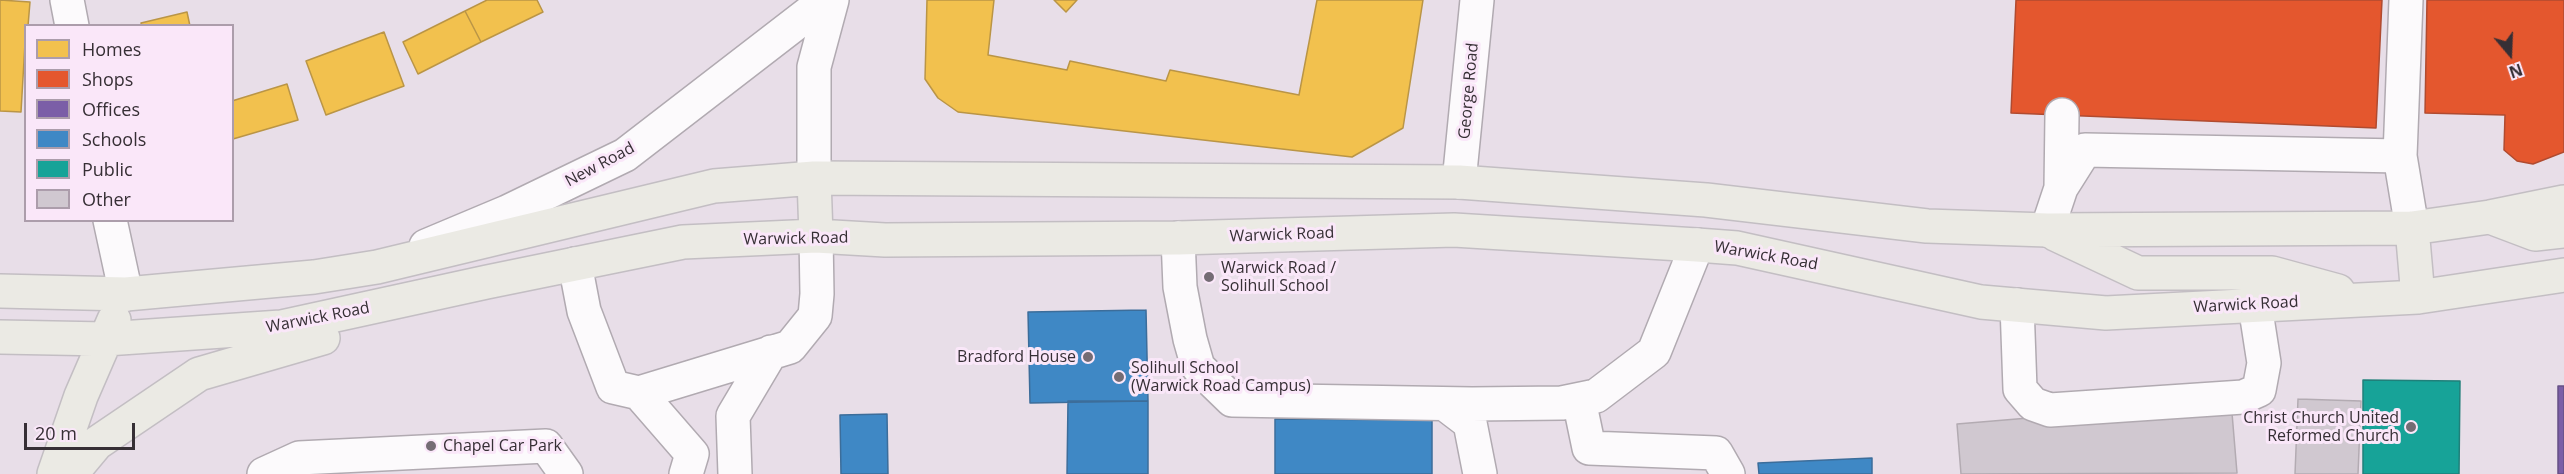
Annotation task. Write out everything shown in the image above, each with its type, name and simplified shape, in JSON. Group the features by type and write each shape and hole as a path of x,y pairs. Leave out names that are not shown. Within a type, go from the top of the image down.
{"main road":[{"path":"814,178 816,236"},
{"path":"0,291 126,294 314,277 377,267 714,186 814,178 1459,182 1706,200 1927,226 2047,230 2412,228 2490,217 2564,202"},
{"path":"1454,230 1459,182"},
{"path":"2490,217 2535,234 2564,231"},
{"path":"2412,228 2418,297"},
{"name":"Warwick Road","path":"0,337 106,339 280,327 683,242 816,236 885,240 1178,238 1454,230 1697,244 1737,248 1981,302 2106,313 2418,297 2564,275"},
{"path":"2047,230 2138,273 2272,273 2366,298"},
{"path":"71,474 97,443 200,374 575,264"},
{"path":"54,474 81,396 126,294"}],"street":[{"path":"67,0 72,24"},
{"name":"New Road","path":"377,267 507,212 625,155 826,0"},
{"path":"814,178 814,67 832,0"},
{"name":"George Road","path":"1459,182 1477,0"},
{"path":"2406,0 2400,156 2412,228"},
{"path":"2061,188 2062,115"},
{"path":"2047,230 2061,188 2085,150 2400,156"},
{"path":"110,222 126,294"},
{"path":"575,264 584,311 614,387 639,393 790,347 815,316 816,236"},
{"path":"1178,238 1180,287 1198,367 1232,400 1445,404 1562,403 1596,396 1654,352 1697,244"},
{"path":"2017,305 2020,389 2033,404 2050,410 2244,397 2259,390 2264,363 2255,304"},
{"path":"735,474 733,416 771,352"},
{"path":"639,393 692,454 686,474"},
{"path":"1579,400 1589,448 1716,453 1728,474"},
{"path":"1445,404 1470,423 1480,474"},
{"path":"264,474 299,458 546,446 566,474"}],"building: Homes":[{"path":"0,0 30,2 28,24 24,24 21,112 0,111"},
{"path":"487,0 537,0 543,12 481,42 465,11"},
{"path":"927,0 994,0 988,55 1067,70 1070,61 1166,81 1170,70 1299,95 1317,0 1423,0 1403,128 1352,157 958,112 938,98 925,79"},
{"path":"1054,0 1077,0 1066,12"},
{"path":"465,11 481,42 418,74 403,42"},
{"path":"187,12 190,24 141,24"},
{"path":"384,32 404,86 326,115 306,61"},
{"path":"287,84 298,120 234,139 234,100"}],"building: Shops":[{"path":"2016,0 2382,0 2376,128 2011,113"},
{"path":"2427,0 2564,0 2564,152 2533,164 2517,161 2504,150 2505,115 2425,113"}],"building: Offices":[{"path":"2558,386 2564,386 2564,474 2558,474"}],"building: Schools":[{"name":"Bradford House","path":"1146,310 1148,401 1030,403 1028,312"},
{"path":"1068,401 1148,401 1148,474 1067,474"},
{"path":"887,414 888,474 841,474 840,415"},
{"path":"1275,419 1432,420 1432,474 1275,474"},
{"path":"1872,458 1872,474 1759,474 1758,463"}],"building: Public":[{"name":"Christ Church United Reformed Church","path":"2363,380 2460,381 2459,474 2363,474"}],"building: Other":[{"path":"2298,399 2361,401 2358,474 2295,474"},
{"path":"2231,401 2237,473 1961,474 1957,424"}],"place":[{"name":"Warwick Road / Solihull School","path":"1209,277"},
{"name":"Bradford House","path":"1088,357"},
{"name":"Solihull School (Warwick Road Campus)","path":"1119,377"},
{"name":"Christ Church United Reformed Church","path":"2411,427"},
{"name":"Chapel Car Park","path":"431,446"}]}
